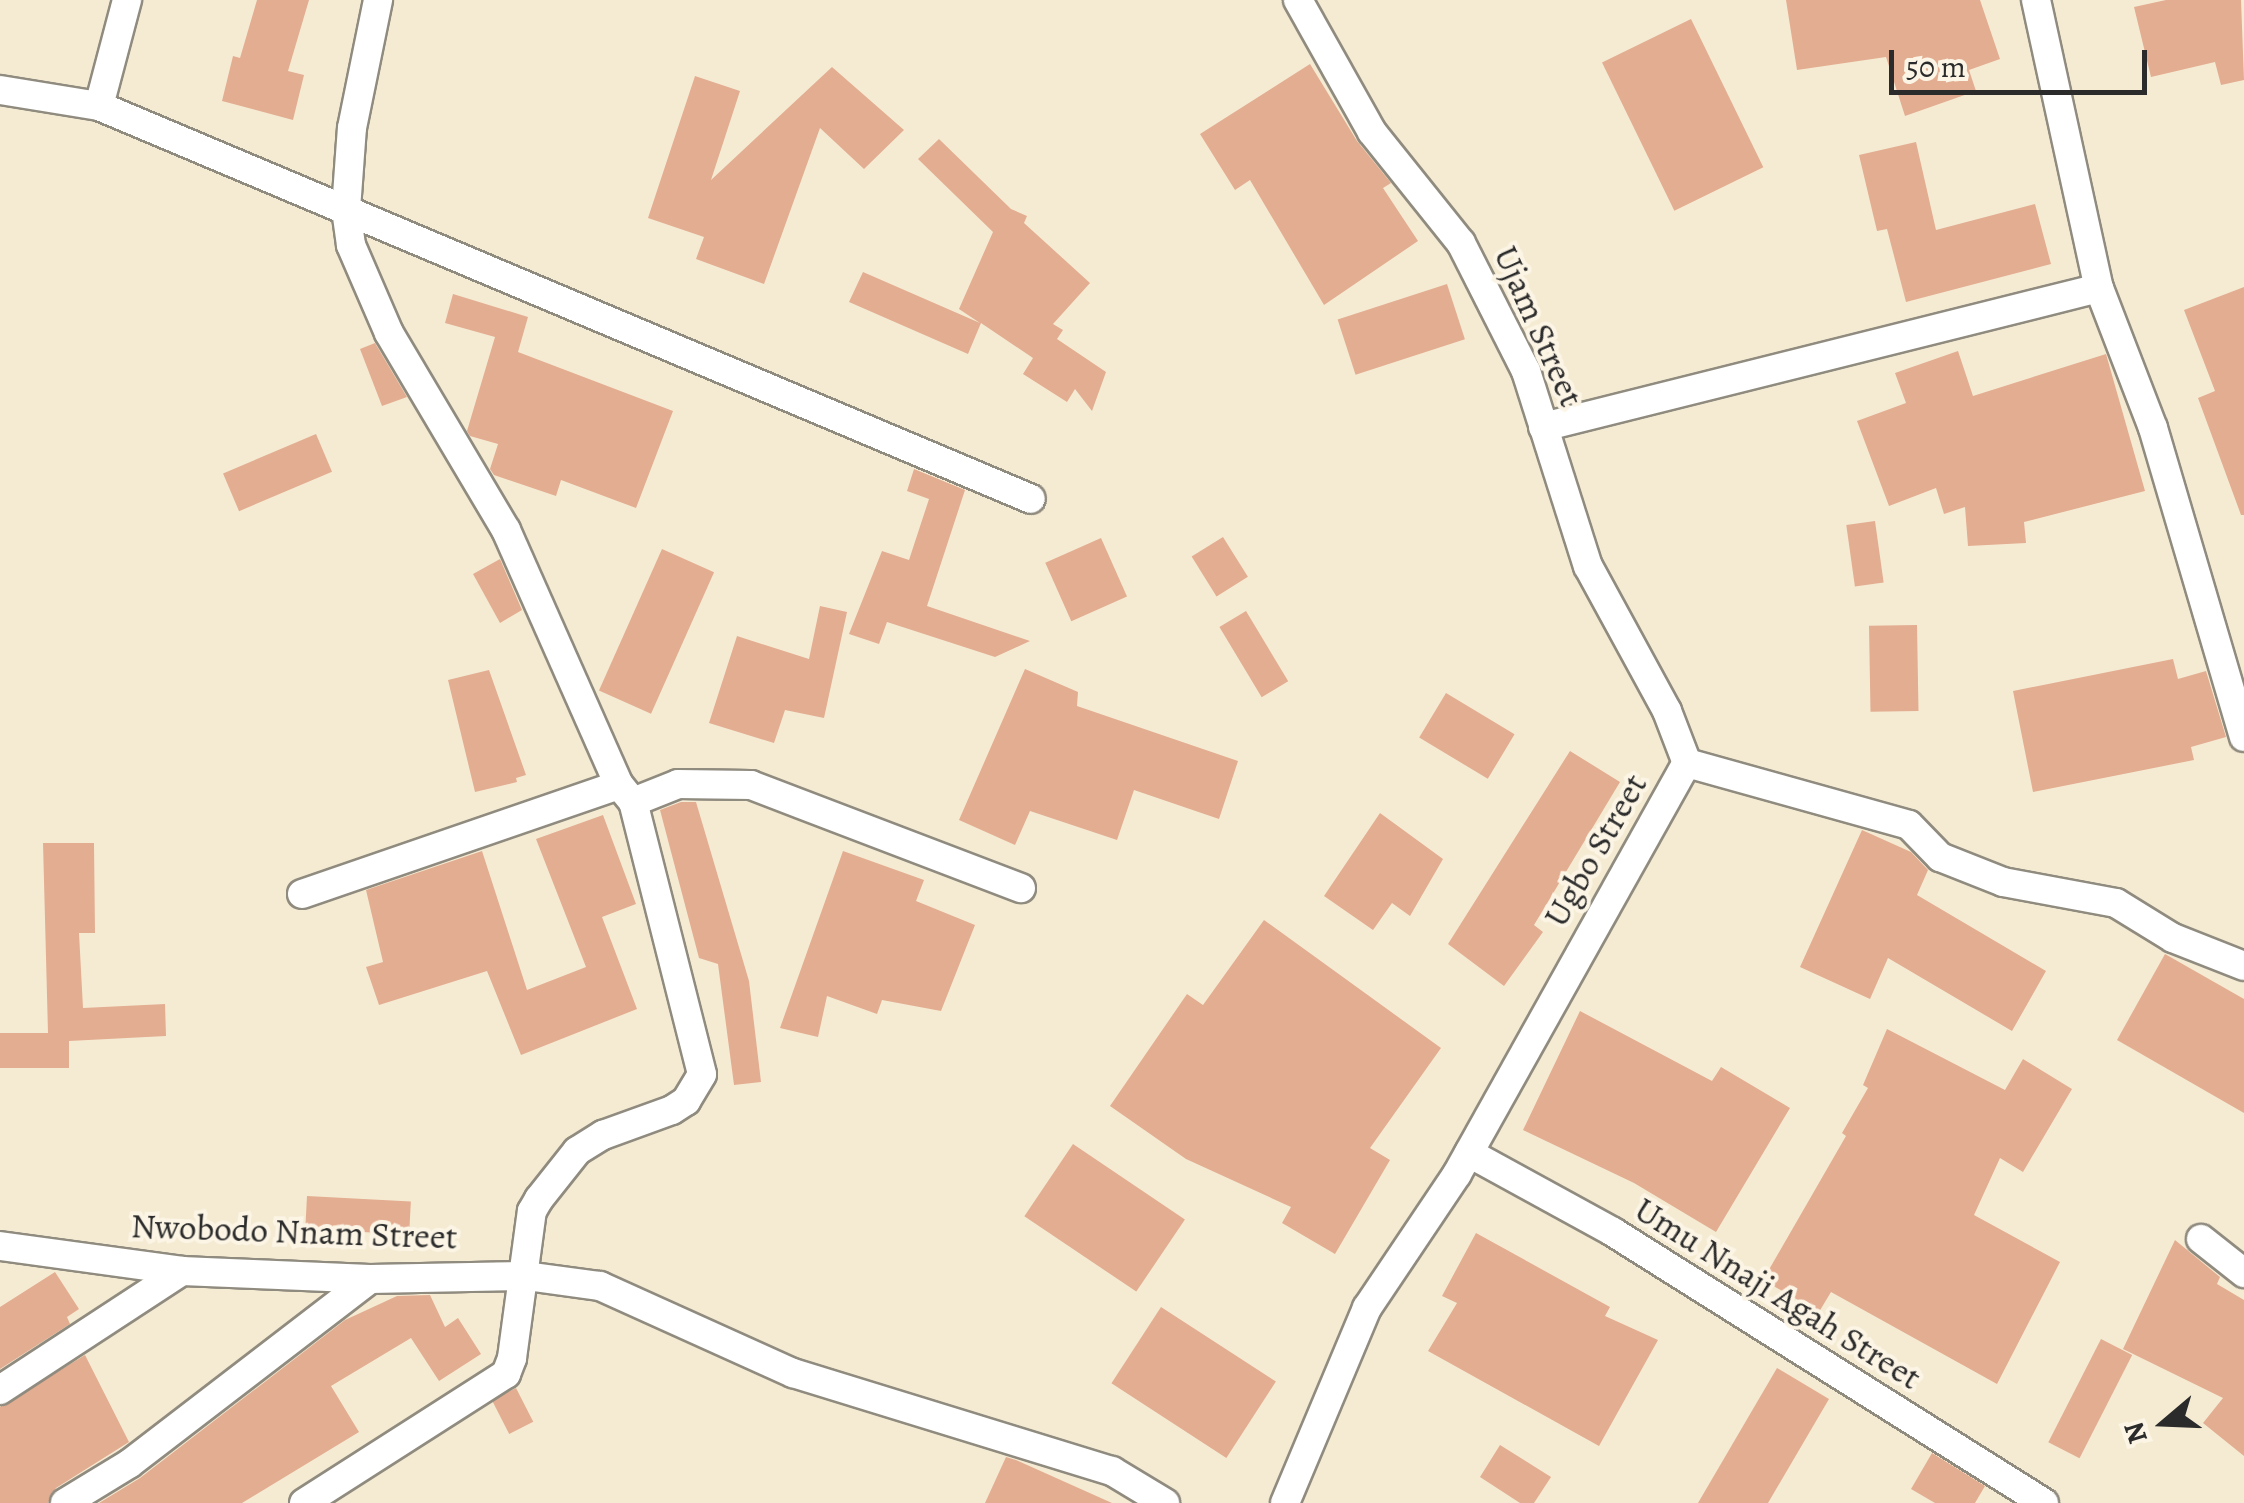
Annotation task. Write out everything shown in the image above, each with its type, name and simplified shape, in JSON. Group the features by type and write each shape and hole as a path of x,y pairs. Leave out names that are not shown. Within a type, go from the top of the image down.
{"street":[{"path":"98,106 127,0"},
{"path":"304,1503 506,1374 526,1276 532,1210 576,1151 602,1135 672,1110 686,1101 702,1074 626,794 506,530 389,334 351,244 346,209 352,128 378,0"},
{"name":"Ujam Street","path":"1298,0 1372,132 1434,204 1461,244 1526,371 1588,566 1667,711 1688,763"},
{"path":"2036,0 2098,288 2153,428 2244,737"},
{"path":"0,90 98,106 1030,499"},
{"path":"1544,427 2098,288"},
{"name":"Ugbo Street","path":"1285,1503 1367,1308 1469,1152 1688,763 1908,825 1940,857 2003,882 2116,903 2173,938 2244,966"},
{"path":"302,894 626,794 678,784 750,784 1021,888"},
{"name":"Umu Nnaji Agah Street","path":"1469,1152 1613,1232 2044,1503"},
{"path":"2201,1239 2244,1273"},
{"name":"Nwobodo Nnam Street","path":"0,1246 182,1271 370,1279 526,1276 600,1286 793,1373 1112,1471 1165,1503"},
{"path":"0,1390 182,1271"},
{"path":"64,1503 129,1464 370,1279"}],"building":[{"path":"257,0 309,0 288,71 304,75 293,120 222,101 233,56 240,58"},
{"path":"1786,0 1980,0 2000,59 1969,70 1976,91 1905,116 1886,57 1797,70"},
{"path":"2166,0 2241,0 2244,80 2221,85 2215,62 2151,77 2134,7"},
{"path":"1691,19 1763,167 1674,211 1602,62"},
{"path":"1310,64 1357,141 1391,183 1383,188 1418,241 1324,305 1250,180 1235,190 1200,134"},
{"path":"832,67 904,130 864,169 820,128 764,284 696,259 704,237 648,218 695,76 740,91 711,180"},
{"path":"939,139 1011,209 1027,216 1024,223 1090,283 1053,324 1063,330 1057,339 1106,372 1092,411 1075,389 1067,402 1023,374 1033,358 981,323 968,354 849,302 863,272 980,323 959,309 993,232 918,159"},
{"path":"1916,142 1936,230 2035,204 2051,264 1906,302 1887,229 1877,231 1859,155"},
{"path":"1447,284 1465,339 1356,375 1338,320"},
{"path":"2244,287 2241,515 2198,398 2215,391 2184,310"},
{"path":"453,294 528,317 518,352 673,411 636,508 561,480 556,496 494,475 490,469 498,444 470,436 467,431 495,337 445,323"},
{"path":"375,343 407,397 382,406 360,349"},
{"path":"1958,351 1973,396 2106,354 2145,491 2024,522 2026,543 1968,546 1965,507 1944,514 1936,488 1889,506 1857,421 1906,403 1895,373"},
{"path":"316,434 332,472 239,511 223,473"},
{"path":"914,469 965,490 927,606 1030,641 995,657 887,622 879,644 849,634 882,551 909,560 929,499 907,491"},
{"path":"1875,521 1884,582 1855,586 1846,525"},
{"path":"1223,537 1248,577 1217,596 1192,557"},
{"path":"1101,538 1127,596 1071,621 1045,563"},
{"path":"662,549 714,572 651,714 599,691"},
{"path":"500,559 522,610 500,623 473,574"},
{"path":"820,606 847,612 824,718 785,710 774,743 709,723 737,636 809,659"},
{"path":"1246,611 1288,681 1262,697 1219,627"},
{"path":"1917,625 1919,711 1871,712 1869,626"},
{"path":"2173,659 2178,679 2206,671 2226,737 2191,747 2194,760 2033,792 2013,691"},
{"path":"1025,669 1078,692 1077,706 1238,761 1219,819 1134,790 1117,840 1030,811 1015,845 959,820"},
{"path":"489,670 526,775 516,778 517,782 475,792 448,680"},
{"path":"1446,693 1515,734 1488,779 1419,738"},
{"path":"1570,751 1620,782 1534,925 1543,932 1504,986 1448,944"},
{"path":"681,802 696,802 749,981 761,1082 734,1085 718,964 699,958 660,810"},
{"path":"1380,813 1443,859 1410,916 1392,903 1373,930 1324,896"},
{"path":"603,815 636,904 602,917 637,1009 521,1055 487,971 379,1005 366,967 383,962 366,890 482,851 527,990 586,967 536,839"},
{"path":"1862,830 1911,852 1928,870 1917,895 2046,971 2012,1031 1888,958 1870,999 1800,967"},
{"path":"43,843 94,843 95,933 79,933 83,1008 165,1004 166,1036 69,1041 69,1068 0,1068 0,1033 48,1033"},
{"path":"843,851 924,880 916,901 975,925 941,1011 882,1000 877,1014 827,996 818,1037 780,1028"},
{"path":"1264,920 1441,1048 1370,1148 1390,1160 1335,1254 1282,1223 1291,1207 1186,1159 1110,1106 1187,994 1203,1005"},
{"path":"2165,954 2244,999 2244,1113 2117,1040"},
{"path":"1580,1011 1712,1081 1721,1067 1790,1108 1716,1232 1634,1183 1523,1130"},
{"path":"1887,1029 2005,1090 2023,1059 2072,1089 2023,1172 2000,1158 1974,1215 2060,1262 1997,1384 1831,1292 1819,1312 1763,1280 1846,1136 1842,1133 1868,1088 1863,1085"},
{"path":"1073,1144 1185,1219 1136,1292 1024,1216"},
{"path":"307,1196 411,1201 409,1234 305,1229"},
{"path":"1476,1233 1610,1307 1605,1316 1658,1340 1599,1446 1428,1351 1457,1303 1442,1296"},
{"path":"2175,1240 2220,1277 2217,1284 2244,1300 2244,1456 2203,1423 2223,1398 2123,1349"},
{"path":"55,1272 79,1309 67,1317 70,1324 0,1369 0,1307"},
{"path":"430,1295 445,1327 458,1318 481,1354 439,1381 411,1338 331,1386 359,1432 242,1503 99,1503 140,1478 345,1320 397,1296"},
{"path":"1161,1307 1276,1382 1226,1458 1111,1383"},
{"path":"2101,1339 2132,1355 2080,1458 2048,1442"},
{"path":"85,1355 129,1442 56,1488 48,1503 0,1503 0,1407"},
{"path":"1777,1368 1829,1399 1768,1503 1698,1503"},
{"path":"516,1388 533,1422 509,1434 492,1400"},
{"path":"1500,1445 1551,1477 1534,1503 1520,1503 1480,1477"},
{"path":"1932,1453 1985,1486 1975,1503 1935,1503 1911,1489"},
{"path":"1006,1457 1016,1460 1112,1503 985,1503"}]}
